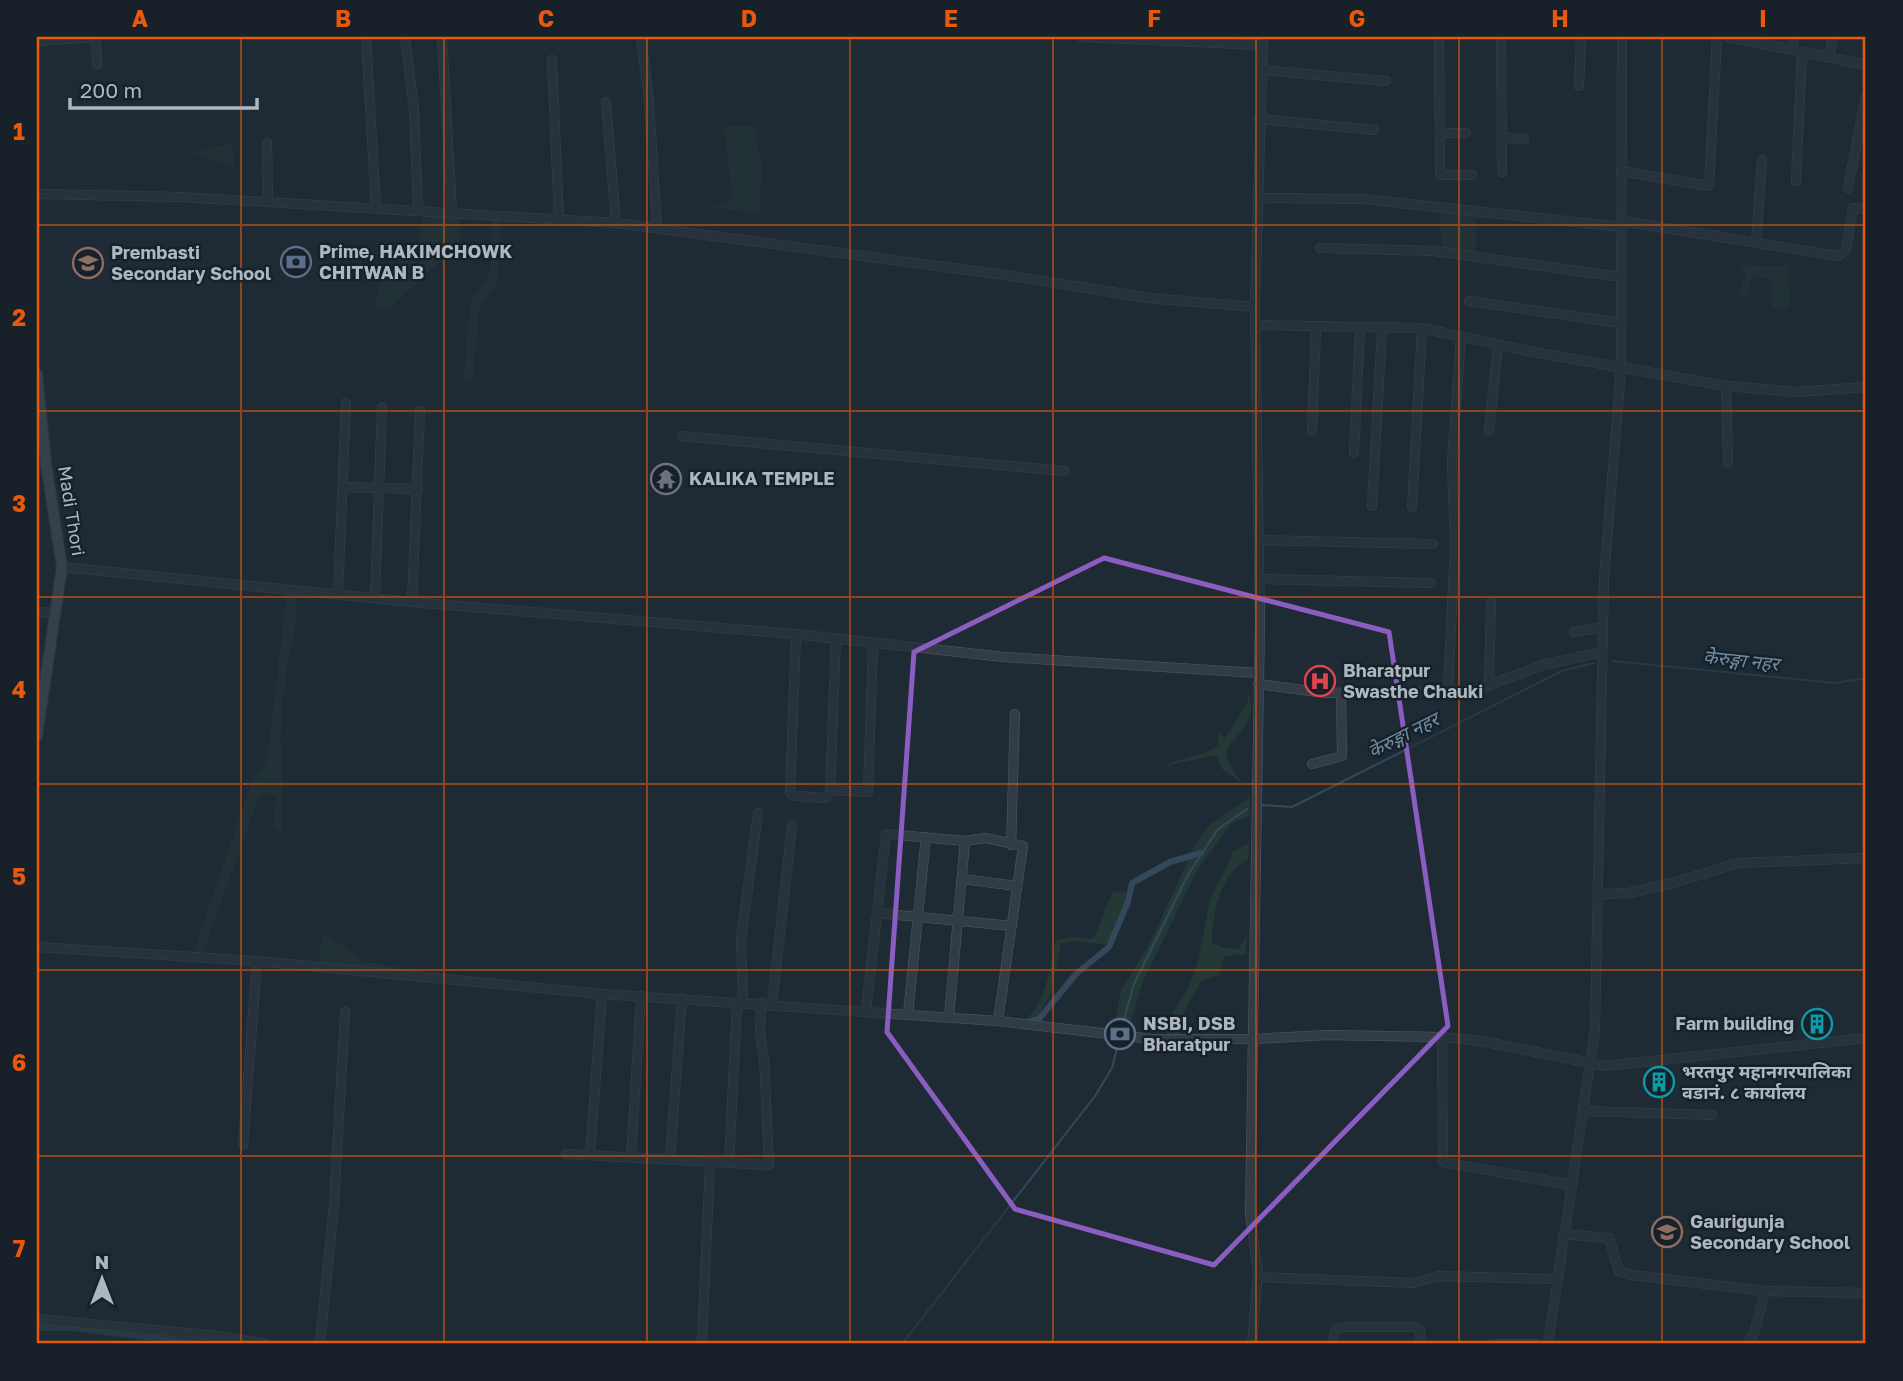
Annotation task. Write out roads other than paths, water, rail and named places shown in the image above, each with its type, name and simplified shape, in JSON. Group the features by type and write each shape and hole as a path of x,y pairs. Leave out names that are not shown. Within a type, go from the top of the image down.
{"main road":[{"name":"Madi Thori","path":"37,374 45,454 62,567 37,736"}],"street":[{"path":"37,41 96,37 97,64"},
{"path":"366,37 376,208"},
{"path":"405,37 414,109 418,209"},
{"path":"442,37 452,211"},
{"path":"641,37 649,101 657,228"},
{"path":"1082,37 1263,41 1255,307 1259,579 1251,1213 1258,1277 1252,1344"},
{"path":"1439,37 1440,175 1472,175"},
{"path":"1501,37 1502,172"},
{"path":"1579,86 1581,37"},
{"path":"1548,1344 1563,1234 1592,1065 1604,578 1621,368 1622,37"},
{"path":"1621,171 1709,187 1717,37"},
{"path":"1732,37 1866,65"},
{"path":"1794,37 1797,51 1796,181"},
{"path":"1829,57 1833,37"},
{"path":"552,60 559,219"},
{"path":"1261,70 1386,81"},
{"path":"1848,188 1866,96"},
{"path":"606,102 616,223"},
{"path":"1259,119 1374,130"},
{"path":"1440,133 1466,133"},
{"path":"1502,138 1524,139"},
{"path":"267,143 268,202"},
{"path":"1756,243 1762,160"},
{"path":"37,194 418,209 616,223 1062,283 1148,298 1255,307"},
{"path":"1257,198 1363,200 1622,224 1756,243 1793,251 1843,254 1853,208 1866,209"},
{"path":"1320,248 1434,251 1621,276"},
{"path":"1469,301 1621,323"},
{"path":"1256,326 1422,328 1498,345 1726,386 1797,392 1866,387"},
{"path":"1312,431 1316,328"},
{"path":"1412,507 1422,328"},
{"path":"1354,453 1360,329"},
{"path":"1372,506 1382,329"},
{"path":"1448,689 1455,546 1452,463 1461,336"},
{"path":"1489,431 1498,345"},
{"path":"1726,386 1728,463"},
{"path":"338,594 346,403"},
{"path":"375,597 382,407"},
{"path":"412,601 420,411"},
{"path":"682,436 1065,471"},
{"path":"342,487 418,489"},
{"path":"1259,540 1433,544"},
{"path":"62,567 796,634 1004,657 1258,673"},
{"path":"1259,579 1431,583"},
{"path":"1489,686 1492,602"},
{"path":"37,612 56,613"},
{"path":"1574,632 1603,627"},
{"path":"796,634 790,793 794,796 826,798 830,790 835,638"},
{"path":"830,790 868,792 873,643"},
{"path":"1258,684 1341,693 1476,690 1543,666 1602,652"},
{"path":"1312,764 1342,756 1341,693"},
{"path":"1011,845 1015,714"},
{"path":"729,1163 740,1001 741,940 758,813"},
{"path":"772,1004 792,825"},
{"path":"866,1011 886,834 965,841 985,838 1023,846 998,1021"},
{"path":"908,1014 926,837"},
{"path":"949,1017 965,841"},
{"path":"1598,894 1629,893 1738,863 1866,858"},
{"path":"962,880 1017,886"},
{"path":"877,913 1012,926"},
{"path":"37,947 257,961 602,994 740,1001 998,1021 1152,1039 1254,1039 1327,1035 1443,1037 1481,1041 1605,1066 1866,1038"},
{"path":"243,1145 257,961"},
{"path":"590,1155 602,994"},
{"path":"631,1157 640,996"},
{"path":"670,1160 682,998"},
{"path":"566,1154 769,1165 764,1059 760,1034 761,1003"},
{"path":"320,1344 334,1205 345,1012"},
{"path":"1443,1037 1443,1162 1572,1185"},
{"path":"1584,1111 1712,1115"},
{"path":"702,1344 710,1162"},
{"path":"1563,1234 1609,1238 1617,1266 1625,1273 1765,1291 1866,1293"},
{"path":"1258,1277 1414,1283 1438,1276 1557,1279"},
{"path":"1748,1344 1754,1333 1765,1291"},
{"path":"37,1319 267,1344"},
{"path":"1332,1344 1336,1329 1367,1327 1418,1328 1421,1344"},
{"path":"1492,1344 1535,1344"}],"waterway":[{"name":"केेरुङ्गा नहर","path":"1612,661 1835,683 1866,678"},
{"name":"केरुङ्गा नहर","path":"1261,805 1292,807 1562,671 1594,663"},
{"path":"1122,1026 1134,984 1189,873 1218,829 1247,809"},
{"path":"1028,1022 1039,1019 1076,974 1109,947 1128,902 1132,883 1170,862 1201,853"},
{"path":"902,1344 1095,1096 1112,1068 1119,1040"},
{"path":"37,1328 73,1328 203,1344"}],"place":[{"name":"Prime, HAKIMCHOWK CHITWAN B","path":"296,262"},
{"name":"Prembasti Secondary School","path":"88,263"},
{"name":"KALIKA TEMPLE","path":"666,479"},
{"name":"Bharatpur Swasthe Chauki","path":"1320,681"},
{"name":"Farm building","path":"1817,1024"},
{"name":"NSBI, DSB Bharatpur","path":"1120,1034"},
{"name":"भरतपुर महानगरपालिका वडानं. ८ कार्यालय","path":"1659,1082"},
{"name":"Gaurigunja Secondary School","path":"1667,1232"}]}
